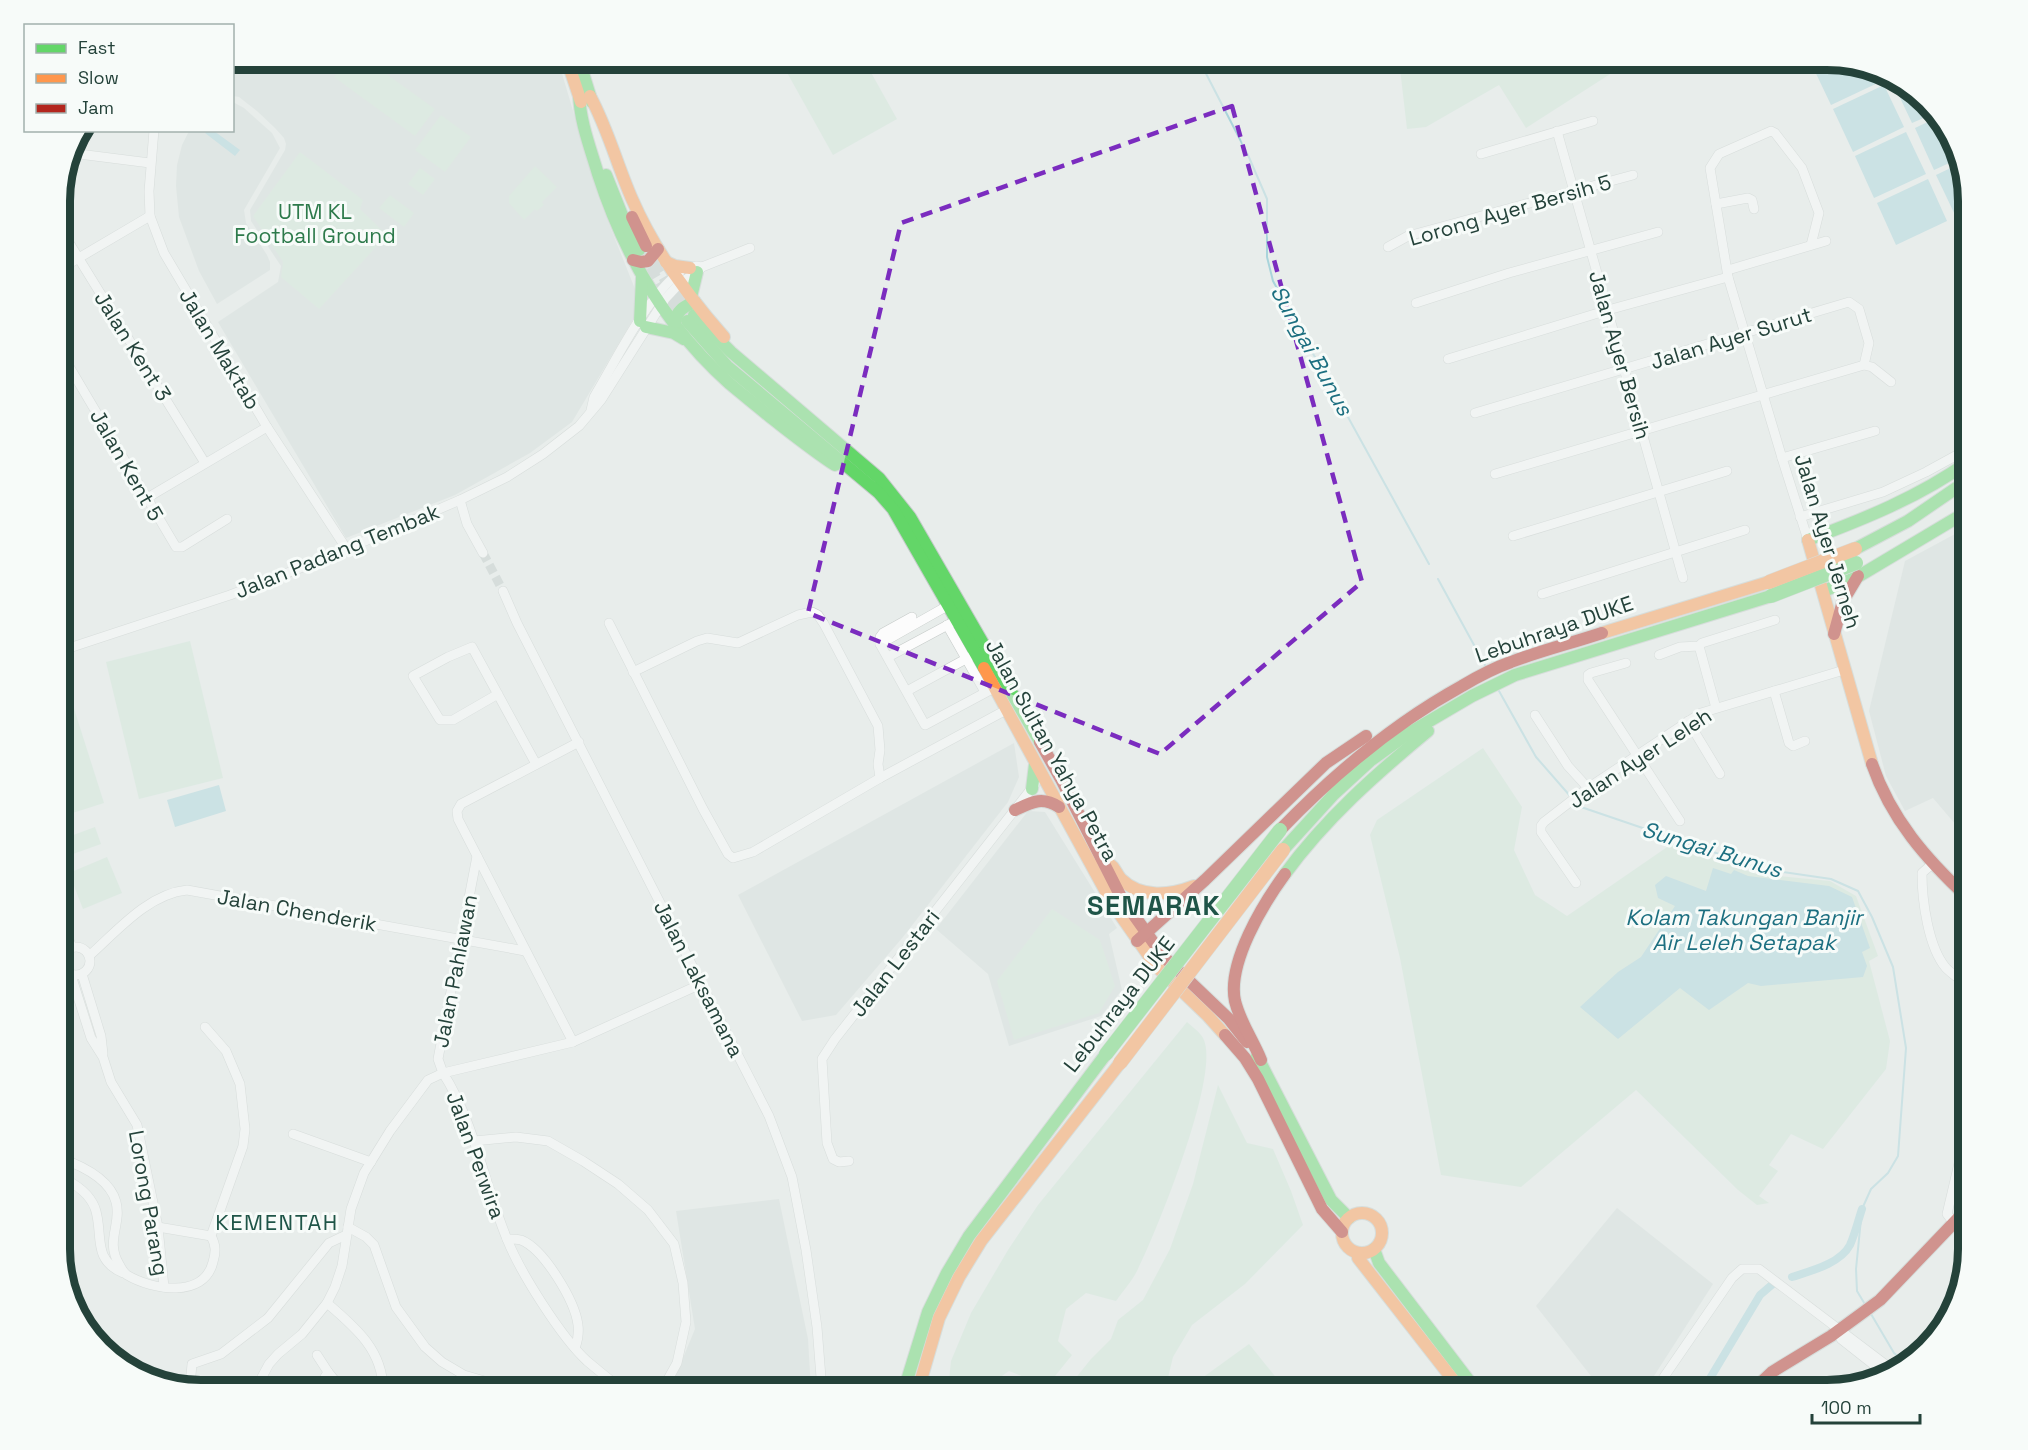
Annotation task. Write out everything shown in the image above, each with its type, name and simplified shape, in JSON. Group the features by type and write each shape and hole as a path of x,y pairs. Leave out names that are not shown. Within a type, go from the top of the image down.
{"main road":[{"path":"572,70 585,95"},
{"path":"581,70 585,95 624,220 644,251 675,266 697,269 688,311 688,341"},
{"path":"644,251 643,324 674,333 688,341 729,383 802,442 829,462 852,472"},
{"path":"666,262 678,280 688,311"},
{"path":"642,277 658,302 688,311"},
{"name":"Jalan Sultan Yahya Petra","path":"688,311 730,352 887,486 910,517 1062,781 1156,966 1229,1037 1245,1058 1258,1079 1322,1209 1342,1232 1342,1238 1348,1247 1358,1252 1358,1258 1453,1380"},
{"name":"Jalan Sultan Yahya Petra","path":"688,311 727,366 879,493 893,508 949,605 952,622 989,690 1006,710 1112,903 1141,937 1229,1019 1261,1060 1331,1200 1349,1218"},
{"path":"1808,540 1916,496 1958,469"},
{"name":"Lebuhraya DUKE","path":"907,1380 928,1312 969,1236 1106,1054 1280,830 1312,795 1344,766 1389,730 1438,698 1509,662 1769,582 1857,562 1908,521 1958,487"},
{"name":"Lebuhraya DUKE","path":"921,1380 939,1318 981,1241 1283,850 1352,776 1396,741 1426,721 1515,675 1772,596 1857,562 1901,541 1958,505"},
{"path":"1824,591 1857,562 1958,516"},
{"name":"Jalan Ayer Jerneh","path":"1808,540 1877,778 1887,801 1931,865 1958,889"},
{"path":"1834,634 1857,562"},
{"path":"1141,937 1205,880 1326,763 1401,713 1438,698"},
{"path":"1261,1060 1237,1007 1234,978 1252,926 1267,900 1295,859 1322,829 1408,747 1470,698"},
{"path":"1032,789 1041,754 1036,735"},
{"path":"1038,769 1062,781"},
{"path":"1015,810 1042,798 1062,809"},
{"path":"1101,859 1114,868 1122,880 1149,893 1170,893 1191,888 1205,880"},
{"path":"1342,1232 1349,1218 1359,1214 1365,1214 1377,1221 1381,1237 1374,1249 1358,1252"},
{"path":"1763,1380 1772,1371 1837,1329 1884,1294 1958,1219"},
{"path":"1374,1249 1379,1263 1468,1380"},
{"path":"1756,1380 1768,1367 1837,1329"}],"street":[{"path":"1481,154 1593,121"},
{"name":"Jalan Ayer Bersih","path":"1557,131 1683,578"},
{"name":"Jalan Ayer Jerneh","path":"1808,540 1744,334 1728,273 1710,168 1719,154 1771,131 1775,133 1802,168 1819,213 1811,245"},
{"name":"Jalan Maktab","path":"154,132 150,163 150,216 164,253 267,427 345,548"},
{"path":"79,154 150,163"},
{"name":"Lorong Ayer Bersih 5","path":"1388,247 1408,236 1633,175"},
{"path":"1716,204 1748,198 1752,200 1754,209"},
{"path":"71,263 150,216"},
{"path":"1416,303 1509,273 1658,232"},
{"path":"1448,359 1826,241"},
{"name":"Jalan Kent 3","path":"71,245 205,463"},
{"name":"Jalan Padang Tembak","path":"71,647 230,595 460,500 507,477 579,426 591,410 594,397 643,324 658,302 678,280 697,269 750,248"},
{"name":"Jalan Ayer Surut","path":"1475,412 1849,302 1859,309 1869,343 1864,365"},
{"path":"1495,474 1864,365 1872,367 1891,382"},
{"name":"Jalan Kent 5","path":"71,370 176,547 182,547 227,519"},
{"path":"147,498 267,427"},
{"path":"1782,458 1875,431"},
{"path":"1800,517 1883,492 1958,454"},
{"path":"1513,536 1727,471"},
{"path":"460,500 467,524 483,553"},
{"path":"1542,594 1745,530"},
{"name":"Jalan Laksamana","path":"503,591 517,623 769,1116 792,1177 806,1250 817,1327 821,1380"},
{"path":"880,644 949,605"},
{"path":"633,672 697,641 707,638 738,643 798,615 812,612 818,615 824,624 878,726 880,778"},
{"path":"912,617 883,633 880,637 880,644 925,724 989,690"},
{"path":"1659,655 1680,647 1699,646 1706,641 1775,620"},
{"path":"888,657 952,622"},
{"path":"609,623 703,809 728,854 733,858 753,852 880,778 1006,710"},
{"path":"1699,646 1716,708"},
{"path":"498,694 453,720 440,720 413,676 472,647 498,694 536,764"},
{"path":"907,691 971,656"},
{"path":"1626,663 1588,675 1588,680 1680,821"},
{"name":"Jalan Ayer Leleh","path":"1576,883 1541,832 1541,826 1577,795 1701,713 1844,670"},
{"path":"1774,690 1789,743 1793,746 1804,741"},
{"path":"1535,715 1568,766 1588,788"},
{"path":"1688,721 1720,774"},
{"path":"573,1042 458,819 457,811 461,804 579,742"},
{"name":"Jalan Lestari","path":"849,1161 839,1162 833,1159 827,1143 822,1059 835,1039 1032,789"},
{"name":"Jalan Pahlawan","path":"260,1380 269,1364 302,1334 327,1303 342,1266 351,1209 359,1184 370,1162 401,1115 428,1080 443,1073 438,1059 477,856"},
{"path":"1931,865 1922,873 1922,889 1935,951 1946,968 1958,978"},
{"path":"471,888 481,880 492,884"},
{"name":"Jalan Chenderik","path":"89,956 153,900 177,891 187,890 525,951"},
{"path":"71,975 82,974 90,964 89,956 84,949 72,947"},
{"name":"Lorong Parang","path":"82,974 101,1036 103,1056 111,1082 137,1125 158,1227 164,1287"},
{"path":"443,1073 573,1042 701,984"},
{"name":"Lorong Parang","path":"71,988 91,1038 103,1056"},
{"path":"71,1182 91,1201 97,1217 100,1245 106,1262 114,1269 146,1283 170,1288 196,1285 205,1278 213,1265 215,1251 215,1243 211,1236 243,1146 245,1129 240,1084 226,1051 205,1027"},
{"name":"Jalan Perwira","path":"443,1073 460,1101 507,1239 533,1288 575,1348 611,1380"},
{"path":"293,1134 370,1162"},
{"path":"474,1140 516,1137 548,1141 618,1184 648,1210 674,1244 683,1283 686,1322 677,1364 668,1380"},
{"path":"71,1164 90,1173 110,1190 116,1202 117,1213 112,1237 113,1253 125,1273"},
{"path":"1954,1223 1947,1214 1958,1167"},
{"path":"158,1227 211,1236"},
{"path":"191,1379 192,1364 221,1354 268,1318 329,1243 347,1231 366,1237 374,1245 396,1307 425,1347 442,1362 464,1375 481,1380"},
{"name":"Jalan Perwira","path":"507,1239 520,1240 532,1247 564,1289 578,1323 579,1333 575,1348"},
{"path":"1662,1380 1732,1278 1742,1269 1759,1269 1886,1365"},
{"path":"327,1303 361,1334 374,1352 382,1371 382,1380"},
{"path":"1837,1329 1841,1339 1879,1369"},
{"path":"316,1355 335,1380"},
{"path":"323,1380 328,1372"}],"highlighted area":[{"path":"1232,106 1362,582 1160,754 808,613 901,223"}],"shaded area":[{"path":"234,70 561,70 599,199 635,289 634,318 572,422 530,453 455,495 346,538 218,322 278,282 281,266 251,221 250,210 285,150 286,144 275,128 239,97 234,96"},
{"path":"234,103 244,108 272,133 280,148 244,210 246,223 267,255 270,270 217,304 199,271 179,217 176,186 177,165 182,145 188,132 234,132"},
{"path":"1958,532 1958,827 1933,798 1905,811 1886,776 1869,711 1905,561"},
{"path":"1014,743 1019,777 1008,802 903,937 836,1015 802,1021 738,895"},
{"path":"1028,811 1045,812 1117,928 1109,934 1122,990 1101,1016 1009,1046 988,974 936,929"},
{"path":"779,1199 808,1339 810,1380 674,1380 695,1329 676,1211"},
{"path":"1617,1208 1713,1284 1651,1380 1594,1380 1536,1306"}],"green space":[{"path":"333,70 381,70 435,109 415,136 334,77 337,73"},
{"path":"786,70 870,70 897,119 833,155"},
{"path":"1400,70 1616,70 1526,128 1499,85 1426,127 1407,129"},
{"path":"441,115 471,137 445,172 415,150"},
{"name":"UTM KL Football Ground","path":"300,152 363,200 360,209 387,235 319,309 281,277 283,262 253,216"},
{"path":"535,166 557,187 542,202 544,205 537,211 535,209 524,220 509,203 509,196"},
{"path":"420,168 435,179 423,195 408,184"},
{"path":"390,195 414,213 404,227 379,208"},
{"path":"190,641 223,778 139,799 106,662"},
{"path":"71,699 104,803 71,814"},
{"path":"1483,748 1522,807 1514,850 1535,895 1567,916 1673,843 1756,874 1830,881 1856,896 1878,956 1869,961 1890,1041 1886,1069 1823,1149 1791,1134 1769,1165 1778,1171 1759,1196 1769,1203 1757,1205 1738,1190 1636,1090 1521,1187 1441,1175 1400,958 1370,835 1377,820"},
{"path":"95,827 101,844 73,854 71,836"},
{"path":"107,857 122,893 83,909 71,878 71,872"},
{"path":"1052,909 1100,940 1115,986 1099,1013 1014,1040 997,981"},
{"path":"1187,1022 1198,1031 1203,1038 1206,1056 1203,1083 1195,1117 1171,1190 1133,1278 1116,1301 1086,1293 1066,1309 1058,1341 1072,1355 1052,1380 1032,1380 1009,1371 996,1380 949,1380 951,1361 971,1313 1038,1205"},
{"path":"1218,1085 1247,1143 1273,1149 1303,1225 1245,1284 1192,1325 1173,1357 1167,1380 1074,1380 1111,1339 1118,1320 1143,1300 1170,1249 1193,1184"},
{"path":"1249,1344 1278,1380 1205,1380 1202,1378"}],"water":[{"path":"1814,70 1844,72 1880,82 1831,105"},
{"path":"1884,85 1904,127 1853,152 1833,109"},
{"path":"1897,92 1926,117 1912,123"},
{"path":"1929,121 1944,144 1952,162 1934,170 1915,128"},
{"path":"215,132 240,150 235,156 205,133"},
{"path":"1906,132 1926,174 1874,198 1855,156"},
{"path":"1953,167 1958,216 1956,217 1936,175"},
{"path":"1928,179 1947,221 1896,245 1877,203"},
{"path":"219,785 226,811 175,827 167,800"},
{"name":"Kolam Takungan Banjir Air Leleh Setapak","path":"1713,868 1731,874 1734,870 1748,876 1829,886 1852,897 1870,948 1862,952 1867,966 1863,977 1761,986 1748,983 1709,1010 1680,988 1618,1039 1580,1007 1618,972 1641,957 1675,906 1658,898 1655,885 1666,876 1706,891"}],"waterway":[{"name":"Sungai Bunus","path":"1204,70 1248,155 1267,199 1267,257 1273,281 1429,564"},
{"name":"Sungai Bunus","path":"1438,579 1486,667"},
{"name":"Sungai Bunus","path":"1499,691 1536,757 1571,797"},
{"name":"Sungai Bunus","path":"1575,801 1581,807 1763,869 1831,879 1858,891 1872,917 1893,967 1906,1048 1898,1156 1888,1173 1871,1189 1862,1209 1856,1269 1857,1291 1866,1306"},
{"path":"1792,1277 1824,1266 1845,1252 1852,1241 1862,1209"},
{"path":"1709,1380 1760,1295 1774,1283"},
{"name":"Sungai Bunus","path":"1871,1314 1894,1353 1899,1357"}],"tunnel":[{"path":"646,246 667,282 694,315"},
{"path":"640,252 662,289 687,321"},
{"path":"483,553 503,591"}],"traffic: fast":[{"path":"582,70 592,102"},
{"path":"579,94 586,134 609,204 634,261 667,314 686,339 730,384 793,435 835,465"},
{"path":"606,175 639,250"},
{"path":"691,297 697,272"},
{"path":"640,321 642,277"},
{"path":"675,323 681,310 695,302"},
{"path":"694,315 731,352 879,478 910,517 1040,742"},
{"path":"687,321 727,366 879,493 893,509 984,668"},
{"path":"646,327 674,333 684,339"},
{"path":"1808,540 1911,497 1958,469"},
{"path":"1855,549 1908,521 1958,487"},
{"path":"1824,591 1859,576 1958,517"},
{"path":"1771,596 1856,563"},
{"path":"1283,850 1334,794 1370,761 1409,733 1472,696 1515,675 1771,596"},
{"path":"1285,874 1334,816 1428,731"},
{"path":"1032,789 1035,764"},
{"path":"1106,1054 1280,830"},
{"path":"907,1380 928,1312 969,1236 1106,1054"},
{"path":"1257,1056 1331,1200 1349,1218"},
{"path":"1374,1249 1379,1263 1468,1380"}],"traffic: slow":[{"path":"570,70 581,102"},
{"path":"590,96 632,199 650,236 684,288 724,337"},
{"path":"666,262 690,268"},
{"path":"1808,540 1872,764"},
{"path":"1769,582 1855,549"},
{"path":"1602,633 1769,582"},
{"path":"984,668 1112,903 1156,966 1225,1035"},
{"path":"1120,1063 1283,850"},
{"path":"1101,859 1113,867 1121,879 1138,890 1166,893 1194,886"},
{"path":"921,1380 939,1318 959,1277 981,1241 1120,1063"},
{"path":"1362,1213 1376,1219 1382,1233 1376,1247 1362,1253 1348,1247 1342,1233 1348,1219 1362,1213"},
{"path":"1358,1253 1358,1258 1453,1380"}],"traffic: jam":[{"path":"632,217 646,246"},
{"path":"633,260 648,261 658,249"},
{"path":"1834,634 1843,601 1858,576"},
{"path":"1280,830 1365,751 1437,701 1505,664 1602,633"},
{"path":"1137,941 1205,880 1326,763 1366,736"},
{"path":"1040,742 1121,897 1163,956 1229,1019 1247,1042"},
{"path":"1872,764 1889,803 1911,837 1958,888"},
{"path":"1015,810 1042,801 1059,807"},
{"path":"1261,1060 1237,1009 1234,986 1236,969 1257,917 1285,874"},
{"path":"1225,1035 1245,1058 1258,1079 1322,1209 1342,1232"},
{"path":"1764,1380 1772,1372 1831,1336 1880,1300 1958,1218"}],"district":[{"name":"SEMARAK","path":"1154,905"},
{"name":"KEMENTAH","path":"277,1222"}]}
